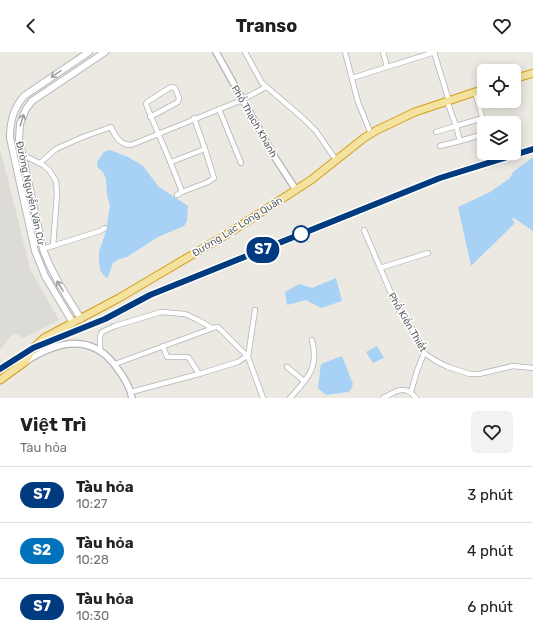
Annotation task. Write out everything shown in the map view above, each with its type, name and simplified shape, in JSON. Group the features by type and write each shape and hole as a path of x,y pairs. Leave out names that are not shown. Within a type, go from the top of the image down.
{"highway":[{"path":"521,77 533,73"},
{"name":"Đường Lạc Long Quân","path":"0,380 25,362 33,348 44,338 119,298 229,232 296,190 371,134 397,120 475,92"}],"main road":[{"name":"Đường Nguyễn Văn Cừ","path":"73,323 40,266 25,207 10,138 10,129 14,111 24,96 89,52"},
{"name":"Đường Nguyễn Văn Cừ","path":"80,319 49,267 43,249 19,139 20,124 29,105 42,94 105,52"},
{"path":"25,207 33,206"}],"street":[{"name":"Phố Thạch Khanh","path":"216,52 274,156 296,190"},
{"path":"245,52 262,83 312,127 336,160"},
{"path":"345,52 358,102 371,134"},
{"path":"383,52 388,67"},
{"path":"352,78 434,52 460,141"},
{"path":"150,117 178,102 179,98 175,88 171,87 146,104 150,117 171,162 182,192"},
{"path":"40,164 56,149 82,137 111,127 120,141 127,145 131,145 194,118 242,100 266,87"},
{"path":"475,92 482,116"},
{"path":"219,108 241,163"},
{"path":"177,195 214,178 194,118"},
{"path":"436,132 477,122"},
{"path":"440,146 477,136"},
{"path":"171,162 205,149"},
{"path":"22,155 49,170 56,181 57,194 52,246"},
{"path":"43,249 100,231 105,228"},
{"name":"Phố Kiến Thiết","path":"364,230 399,310 417,337 424,353 448,367 470,374 479,374 513,366 533,368"},
{"path":"380,268 428,253"},
{"path":"25,362 47,350 73,343 84,344 100,351 110,358 123,376 132,395 240,361 247,356 255,310"},
{"path":"100,351 100,336 102,332 115,326 162,312 185,314 212,328"},
{"path":"115,364 218,327 247,356 263,398"},
{"path":"290,398 312,369 315,354 312,340"},
{"path":"163,346 168,357 189,358 199,374"},
{"path":"411,392 424,353"},
{"path":"287,367 304,381"},
{"path":"383,398 396,390 403,389 411,392 416,398"}],"shaded area":[{"path":"0,151 30,269 59,320 24,338 14,333 0,349"}],"water":[{"path":"110,150 128,157 143,166 159,187 188,206 187,221 184,226 158,237 127,257 119,259 113,263 108,277 106,278 100,270 99,252 106,231 110,205 107,195 106,179 103,172 98,168 97,162 104,152"},
{"path":"533,157 533,231 514,218 512,219 515,223 471,266 458,207 490,192 510,178 513,172"},
{"path":"336,278 342,301 321,308 306,300 287,305 285,292 299,284 312,288"},
{"path":"377,346 384,358 373,363 366,352"},
{"path":"342,356 353,384 350,391 326,395 318,388 321,364"}],"railway":[{"path":"0,369 33,348 105,319 150,295 440,179 533,149"}],"train":[{"name":"S7","path":"0,369 33,348 105,319 150,295 440,178 533,149"}]}
